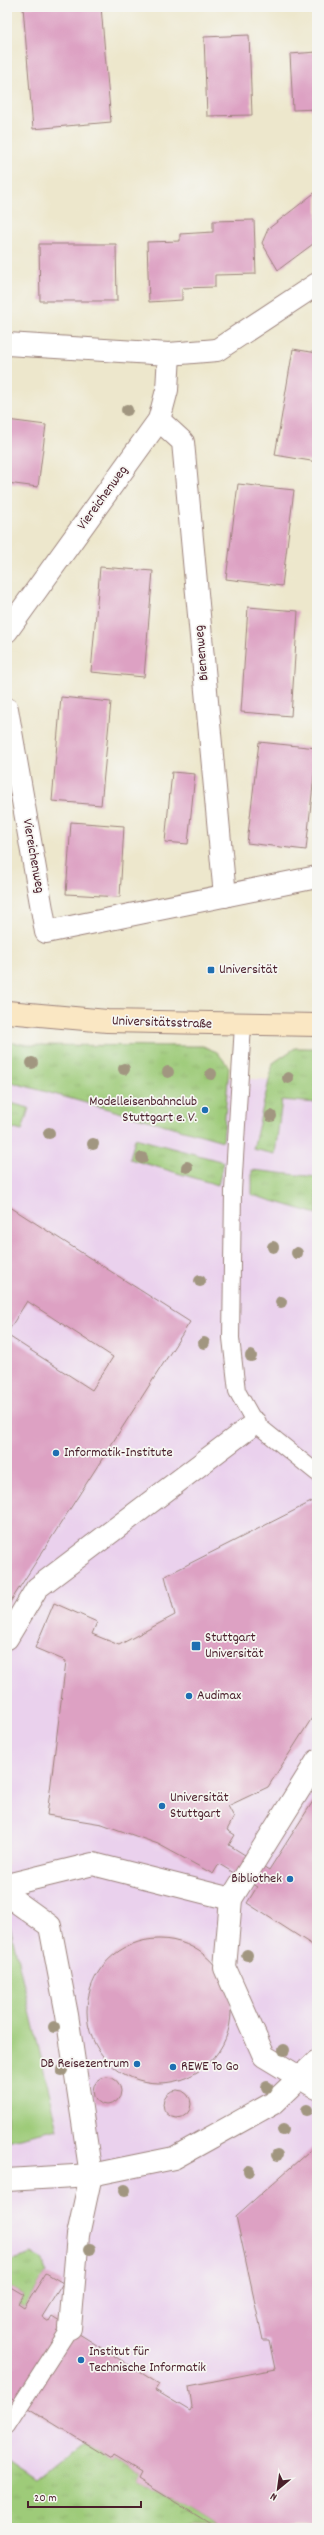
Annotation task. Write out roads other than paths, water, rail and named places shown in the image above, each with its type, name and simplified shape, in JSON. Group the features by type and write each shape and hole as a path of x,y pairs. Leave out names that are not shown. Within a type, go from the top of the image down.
{"street":[{"path":"7,344 169,354 217,350 317,284"},
{"name":"Viereichenweg","path":"7,631 159,420 167,390 169,354"},
{"name":"Bienenweg","path":"159,420 183,442 225,896"},
{"name":"Viereichenweg","path":"7,709 46,932 225,896"},
{"path":"225,896 317,877"},
{"name":"Universitätsstraße","path":"7,1012 107,1021 243,1025 317,1025"},
{"path":"7,1638 37,1588 255,1423"},
{"path":"308,2083 264,2056 238,2002 225,1968 231,1899 317,1761"},
{"path":"7,1886 93,1864 231,1899"},
{"path":"7,1895 50,1926 67,2015 92,2175 78,2235 70,2328"},
{"path":"7,2180 92,2175 174,2158 308,2083 317,2061"}],"lane":[{"path":"243,1025 233,1191 231,1338 237,1392 255,1423 317,1473"},
{"path":"7,2426 70,2328"}],"place":[{"name":"Universität","path":"211,970"},
{"name":"Modelleisenbahnclub Stuttgart e. V.","path":"205,1110"},
{"name":"Informatik-Institute","path":"56,1453"},
{"name":"Stuttgart Universität","path":"196,1646"},
{"name":"Audimax","path":"189,1696"},
{"name":"Universität Stuttgart","path":"162,1806"},
{"name":"Bibliothek","path":"290,1879"},
{"name":"DB Reisezentrum","path":"137,2064"},
{"name":"REWE To Go","path":"173,2067"},
{"name":"Institut für Technische Informatik","path":"81,2360"}]}
